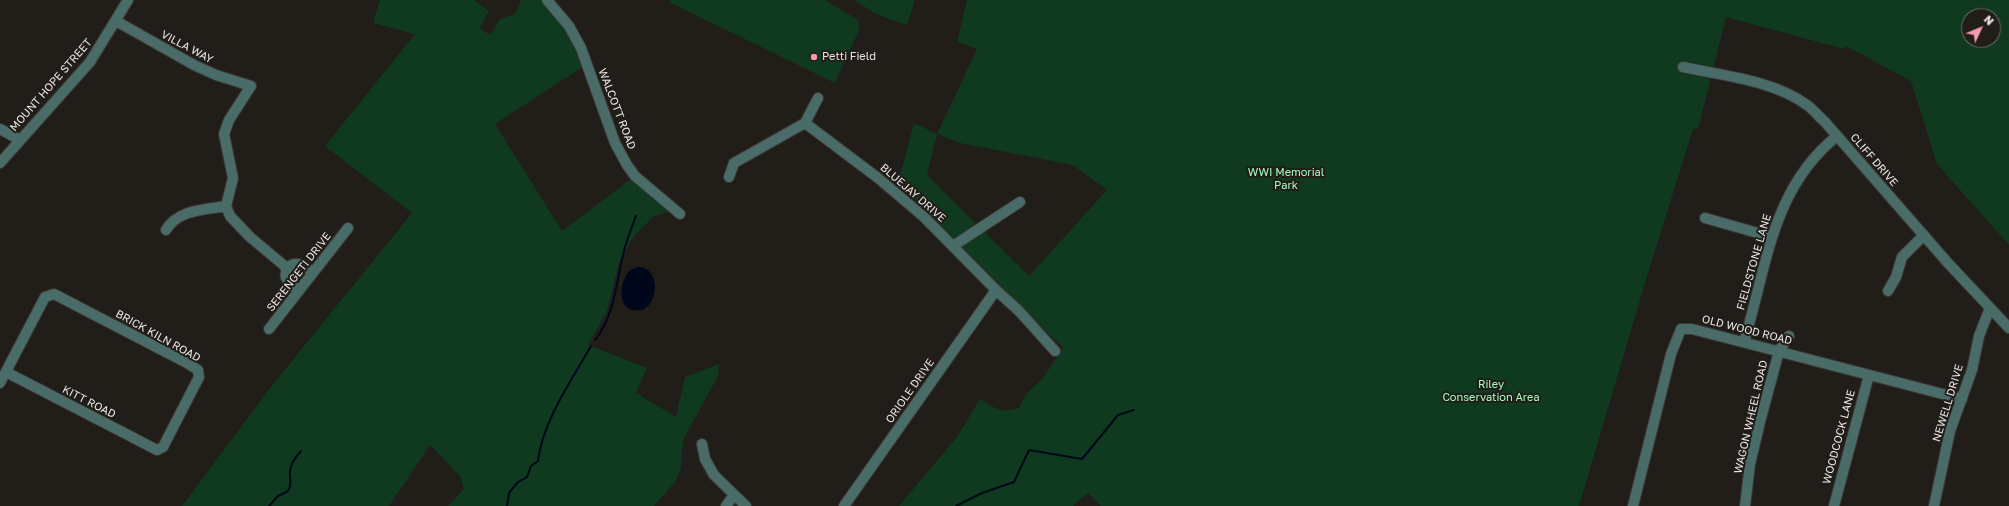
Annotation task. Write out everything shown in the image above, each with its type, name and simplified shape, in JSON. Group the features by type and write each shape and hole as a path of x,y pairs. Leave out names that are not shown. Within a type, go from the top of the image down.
{"street":[{"name":"MOUNT HOPE STREET","path":"0,163 90,62 128,0"},
{"name":"WALCOTT ROAD","path":"547,0 569,26 582,48 615,143 627,165 635,176 680,214"},
{"name":"VILLA WAY","path":"116,21 199,68 251,86 229,120 224,134 233,178 226,206"},
{"name":"CLIFF DRIVE","path":"1683,67 1754,82 1778,90 1808,105 2009,328"},
{"path":"729,177 734,163 805,123 818,98"},
{"name":"BLUEJAY DRIVE","path":"805,123 878,178 924,217 996,290 1019,311 1055,351"},
{"path":"0,129 20,140"},
{"name":"FIELDSTONE LANE","path":"1744,342 1772,237 1792,187 1809,164 1837,136"},
{"path":"953,246 1020,202"},
{"path":"166,230 173,219 182,214 226,206 230,216 250,237 287,268"},
{"path":"1705,218 1772,237"},
{"name":"SERENGETI DRIVE","path":"269,329 348,228"},
{"path":"1888,291 1896,277 1902,257 1924,235"},
{"path":"299,291 286,279 287,268 292,264 301,264 313,273"},
{"name":"ORIOLE DRIVE","path":"844,506 996,290"},
{"name":"BRICK KILN ROAD","path":"6,372 37,309 45,297 54,294 198,370 199,377 191,396 170,435 161,448"},
{"name":"NEWELL DRIVE","path":"1934,506 1950,431 1972,370 1979,336 1990,308"},
{"name":"OLD WOOD ROAD","path":"1633,506 1671,354 1681,329 1692,329 1962,399"},
{"name":"WAGON WHEEL ROAD","path":"1745,506 1750,464 1779,351 1789,336"},
{"path":"0,383 6,372"},
{"name":"KITT ROAD","path":"6,372 157,450 161,448"},
{"name":"WOODCOCK LANE","path":"1834,506 1868,375"},
{"path":"702,444 704,459 714,475 746,506"},
{"path":"726,506 734,495"}],"green space":[{"path":"380,0 474,0 489,11 480,28 490,35 500,19 515,14 521,0 541,0 566,31 576,47 584,66 495,124 562,231 631,179 668,212 654,216 634,236 619,262 607,311 588,345 647,368 636,393 676,417 685,377 719,364 718,376 683,440 681,469 675,482 654,506 448,506 464,489 460,476 430,445 389,506 182,506 274,383 412,213 325,146 415,34 373,23"},
{"name":"Petti Field","path":"670,0 825,0 858,20 859,30 835,83 669,2"},
{"path":"854,0 915,0 907,25 876,14"},
{"path":"967,0 2009,0 2009,245 1937,164 1911,81 1846,46 1844,49 1726,17 1698,129 1693,129 1648,273 1579,506 1101,506 1088,493 1073,506 899,506 957,437 980,399 998,409 1013,410 1019,408 1026,394 1043,378 1063,348 898,183 914,123 937,134 977,49 957,42","holes":["937,134 960,143 1073,165 1107,190 1029,276 927,175"]}],"water":[{"path":"638,267 647,269 652,275 655,283 655,292 652,301 647,307 639,310 630,309 626,306 622,297 622,286 626,275 630,270"}],"waterway":[{"path":"595,340 602,330 611,309 625,247 636,216"},
{"path":"507,506 509,493 518,482 527,477 531,466 538,461 545,432 567,387 591,346"},
{"path":"956,506 982,493 1014,482 1029,450 1082,459 1118,415 1134,410"},
{"path":"269,506 278,496 288,491 290,485 291,465 301,451"}],"place":[{"name":"Petti Field","path":"814,57"}],"park label":[{"name":"WWI Memorial Park","path":"1286,179"},
{"name":"Riley Conservation Area","path":"1491,391"}]}
